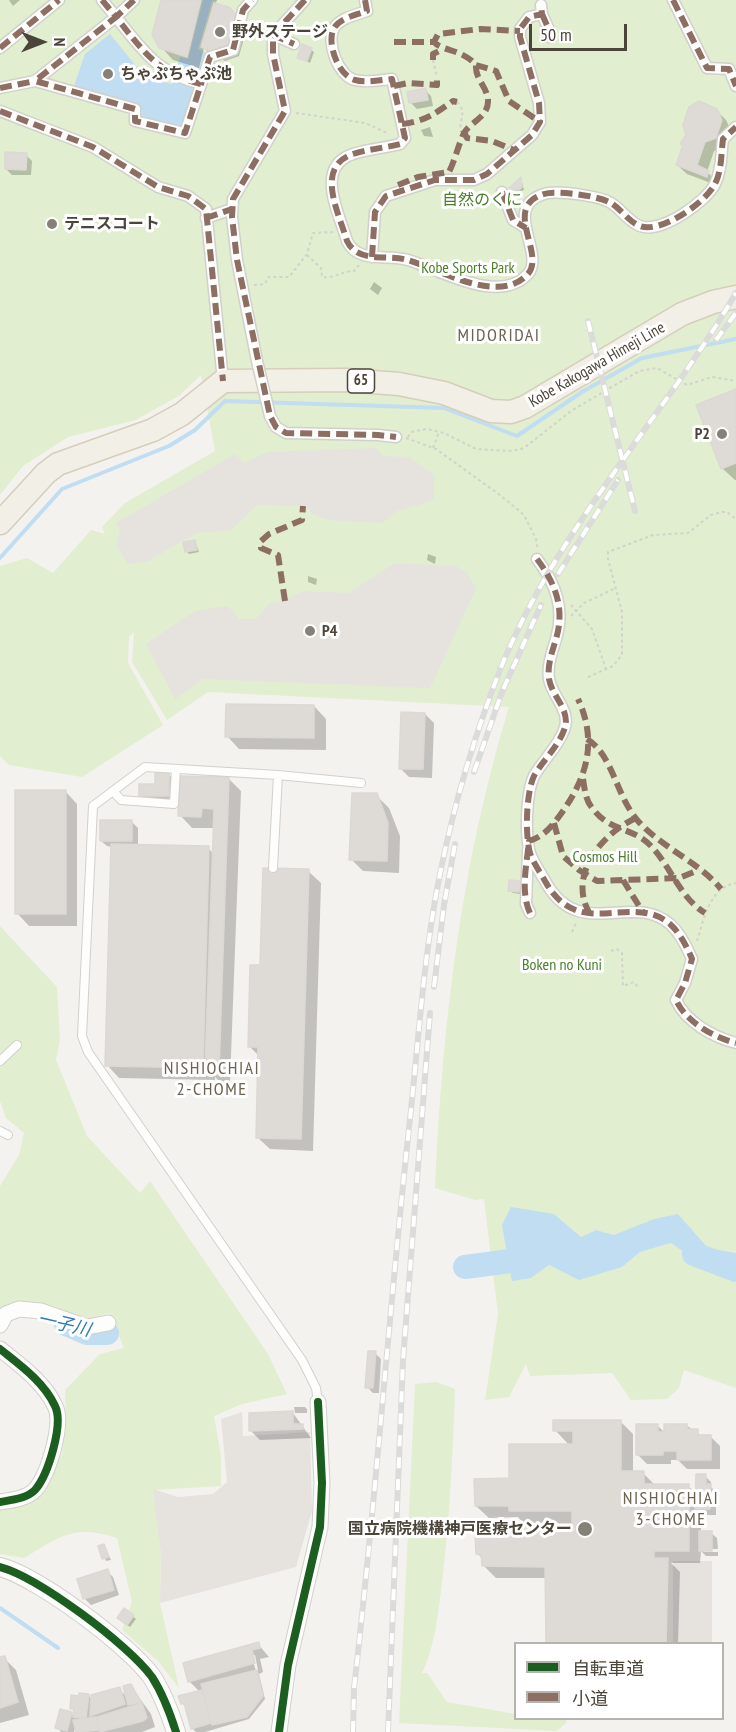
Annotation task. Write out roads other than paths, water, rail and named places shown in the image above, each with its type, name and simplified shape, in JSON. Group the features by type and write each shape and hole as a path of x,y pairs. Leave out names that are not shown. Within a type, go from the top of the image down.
{"main road":[{"name":"Kobe Kakogawa Himeji Line","path":"223,381 345,380 406,385 444,393 491,411 511,412 525,407 682,314 713,302 736,297"},
{"path":"0,523 58,464 153,430 182,414 223,381"}],"street":[{"path":"0,48 59,0"},
{"path":"102,0 151,60 174,76 199,83"},
{"path":"35,81 134,0"},
{"path":"0,88 35,81 135,109 135,120 185,133 199,83 210,57 233,50 243,10 252,0"},
{"path":"305,0 284,40 273,54 285,111 233,199 232,209 242,288 257,361 270,416 276,427 286,433 396,437"},
{"path":"365,0 367,11 342,20 334,28 331,41 338,65 354,80 392,80 405,138 400,144 342,159 334,169 330,182 351,250 369,256 408,260 470,284 507,285 522,279 530,271 533,261 525,228 525,211 539,196 548,193 603,200 638,226 650,228 662,226 708,194 721,167 723,139 736,127"},
{"path":"673,0 707,68 729,69"},
{"path":"369,256 375,212 386,196 435,180 474,180 487,174 532,135 540,122 539,103 522,51 520,29 528,17 541,10 549,30 549,37"},
{"path":"729,69 736,60"},
{"path":"729,69 736,86"},
{"path":"0,111 93,147 158,187 188,196 206,209 223,381"},
{"path":"502,192 513,220 525,228"},
{"path":"206,218 232,209"},
{"path":"530,913 525,893 529,803 533,778 565,729 565,711 549,680 550,659 558,631 560,610 556,590 537,559"},
{"path":"528,841 530,853 549,890 566,906 588,914 638,913 657,916 671,924 685,943 692,958 685,983 676,1000 682,1014 721,1039 736,1043"},
{"path":"0,1325 6,1314 19,1309 41,1311 87,1327 108,1323"},
{"path":"0,1349 40,1384 56,1408 56,1442 35,1490 22,1497 0,1502"},
{"path":"279,1732 288,1665 320,1527 322,1483 318,1402"},
{"path":"0,1567 17,1573 45,1590 137,1660 160,1691 176,1732"}],"lane":[{"path":"318,1402 316,1388 302,1360 83,1042 93,806 145,767 278,775 361,783"},
{"path":"113,791 121,800 174,804 176,769"},
{"path":"273,868 278,775"},
{"path":"0,1061 17,1046"}],"water":[{"path":"203,0 218,0 212,1 198,49 205,52 182,129 138,118 138,107 73,89 85,54 110,34 145,77 172,84 180,57 188,59"},
{"path":"511,1207 554,1214 581,1237 596,1230 614,1235 654,1219 678,1214 708,1248 736,1253 736,1257 716,1261 702,1260 688,1255 671,1243 640,1252 622,1267 579,1280 549,1265 531,1278 512,1281 502,1225"}],"waterway":[{"path":"0,558 62,489 169,446 195,430 225,401 444,408 517,436 582,392 642,358 736,339"},
{"name":"一子川","path":"694,1254 736,1270"},
{"name":"一子川","path":"465,1267 518,1260"},
{"name":"一子川","path":"66,1324 87,1333 107,1333"},
{"path":"0,1608 58,1648"}],"railway":[{"path":"353,1732 354,1688 422,993 435,900 459,793 500,670 523,619 550,570 611,477 707,340 736,293"},
{"path":"716,340 736,313"},
{"path":"588,321 635,511"},
{"path":"558,574 618,480"},
{"path":"474,772 502,692 541,605"},
{"path":"434,987 444,905 455,844"},
{"path":"388,1732 403,1360 430,1013"}],"place":[{"name":"野外ステージ","path":"220,32"},
{"name":"ちゃぷちゃぷ池","path":"108,74"},
{"name":"テニスコート","path":"52,224"},
{"name":"P2","path":"722,434"},
{"name":"P4","path":"310,631"},
{"name":"国立病院機構神戸医療センター","path":"585,1529"}],"district":[{"name":"MIDORIDAI","path":"499,336"},
{"name":"NISHIOCHIAI 2-CHOME","path":"212,1079"},
{"name":"NISHIOCHIAI 3-CHOME","path":"671,1509"}],"park label":[{"name":"自然のくに","path":"482,200"},
{"name":"Kobe Sports Park","path":"468,268"},
{"name":"Cosmos Hill","path":"605,857"},
{"name":"Boken no Kuni","path":"562,965"}]}
